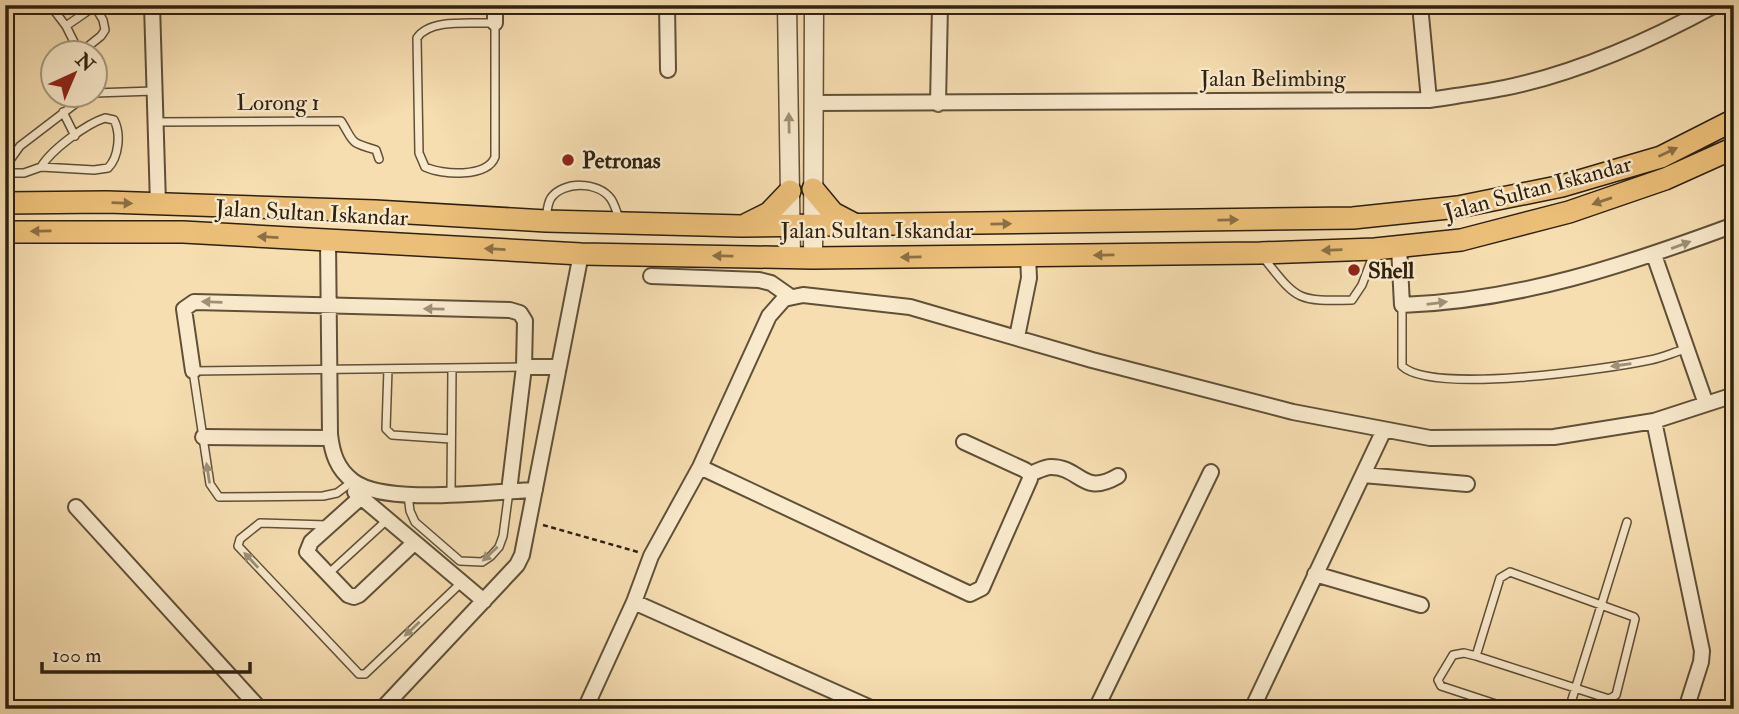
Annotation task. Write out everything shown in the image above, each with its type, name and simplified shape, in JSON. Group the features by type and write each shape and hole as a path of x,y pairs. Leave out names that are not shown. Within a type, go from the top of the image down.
{"main road":[{"name":"Jalan Sultan Iskandar","path":"5,203 107,202 375,211 546,221 814,227 1353,218 1458,207 1562,186 1661,156 1734,120"},
{"name":"Jalan Sultan Iskandar","path":"5,232 183,232 581,254 813,258 1260,253 1375,249 1461,240 1569,212 1665,179 1734,149"},
{"path":"813,189 833,213 859,226"},
{"path":"742,226 769,213 790,191"}],"street":[{"path":"152,5 158,204"},
{"path":"495,5 495,23"},
{"path":"667,5 668,70"},
{"path":"787,5 791,257"},
{"path":"813,258 814,5"},
{"path":"938,104 940,5"},
{"path":"1420,5 1429,100"},
{"name":"Jalan Belimbing","path":"814,103 1429,100 1506,88 1570,70 1654,38 1715,5"},
{"path":"1399,247 1402,305 1517,293 1654,255 1734,225"},
{"path":"328,241 330,438 334,456 353,481 368,488 408,495 535,490"},
{"path":"382,709 517,565 525,546 581,254"},
{"path":"1654,255 1706,404"},
{"path":"1017,337 1029,278 1028,256"},
{"path":"651,276 759,280 771,283 791,297"},
{"path":"585,709 634,602 651,556 700,467 769,316 776,306 791,297 821,296 910,307 1092,360 1293,412 1430,438 1553,437 1654,421 1734,395"},
{"path":"193,371 184,309 194,302 510,310 520,313 525,321 524,367 509,491"},
{"path":"524,367 559,367"},
{"path":"1654,421 1702,651 1686,709"},
{"path":"1252,709 1384,430"},
{"path":"202,437 330,438"},
{"path":"964,442 1030,474"},
{"path":"700,467 970,594 982,588 1030,474"},
{"path":"1030,474 1051,467 1093,484 1101,484 1118,476"},
{"path":"1096,709 1211,472"},
{"path":"1363,475 1467,484"},
{"path":"353,481 354,489 360,498 484,601"},
{"path":"360,498 311,542 307,551 348,596 354,597 414,543"},
{"path":"76,507 260,709"},
{"path":"1315,574 1421,605"},
{"path":"634,602 873,709"}],"lane":[{"path":"50,5 72,38"},
{"path":"66,26 94,6 103,20 105,30 98,38"},
{"path":"495,23 495,158 488,168 478,171 436,172 425,167 419,153 417,38 422,30 433,25 495,23"},
{"path":"108,93 154,91"},
{"path":"5,167 20,146 71,108"},
{"path":"63,113 75,136"},
{"path":"5,173 24,173 41,167 94,170 108,168 113,163 118,128 114,120 105,118 94,121 51,154 41,167"},
{"name":"Lorong 1","path":"155,122 341,121 351,141 376,150 379,159"},
{"path":"546,221 549,200 557,192 567,187 582,186 602,191 611,199 621,223"},
{"path":"1260,253 1296,295 1304,299 1352,300 1362,285 1375,249"},
{"path":"1402,305 1402,366 1413,374 1510,380 1653,360 1687,348"},
{"path":"353,481 337,492 323,496 219,497 209,484 193,371 524,367"},
{"path":"451,494 452,368"},
{"path":"388,369 388,432 392,435 451,439"},
{"path":"408,495 415,522 460,561 482,562 491,556 503,536 509,491"},
{"path":"327,574 387,520"},
{"path":"1569,709 1627,522"},
{"path":"330,525 260,523 240,539 238,546 359,674 365,674 462,582"},
{"path":"1476,656 1500,578 1510,572 1631,614 1635,619 1616,695 1609,699 1476,656 1464,653 1453,655 1439,683 1443,687 1511,709"}],"path":[{"path":"530,521 651,556"}],"place":[{"name":"Petronas","path":"568,160"},
{"name":"Shell","path":"1354,270"}]}
